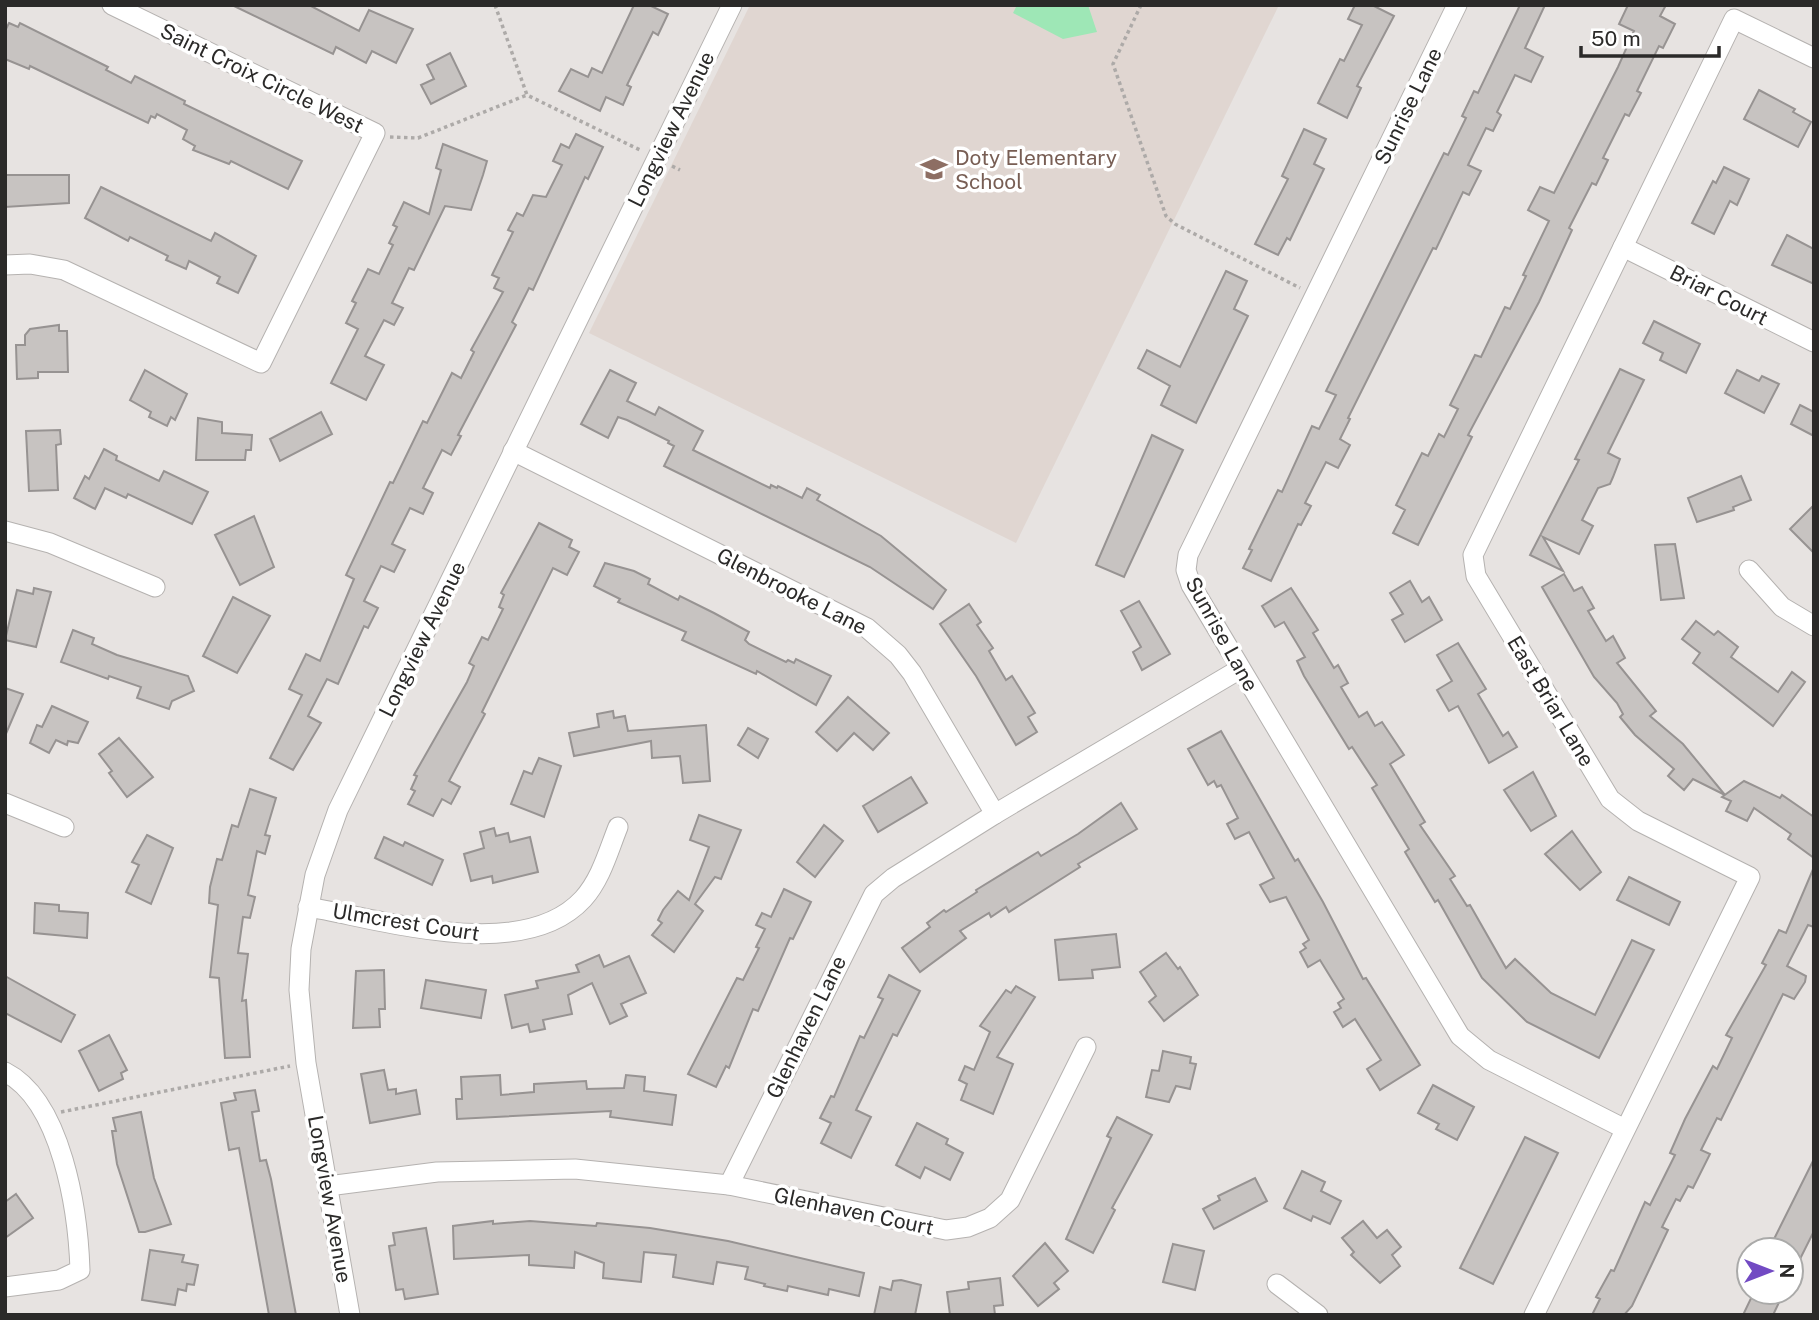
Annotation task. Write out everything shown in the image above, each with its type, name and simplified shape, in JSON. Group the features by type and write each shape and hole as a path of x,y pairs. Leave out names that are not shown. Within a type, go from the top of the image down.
{"street":[{"name":"Saint Croix Circle West","path":"113,5 374,133"},
{"name":"Longview Avenue","path":"350,1315 306,1063 299,990 308,907 315,875 338,810 732,5"},
{"name":"Sunrise Lane","path":"1457,5 1186,563 1191,585 1460,1036 1489,1060 1625,1129"},
{"name":"East Briar Lane","path":"1534,1315 1750,877 1637,821 1610,799 1476,576 1473,555 1734,19 1814,58"},
{"path":"5,265 48,266 80,277 261,363 374,133"},
{"name":"Briar Court","path":"1623,247 1814,342"},
{"name":"Glenbrooke Lane","path":"513,451 867,628 898,655 912,673 995,814"},
{"path":"5,531 50,543 155,587"},
{"path":"1749,570 1782,607 1814,626"},
{"name":"Glenhaven Lane","path":"730,1185 866,905 893,878 995,814 1240,669"},
{"path":"5,803 64,827"},
{"name":"Ulmcrest Court","path":"308,907 475,935 513,933 536,928 553,922 582,900 595,884 618,827"},
{"name":"Glenhaven Court","path":"730,1185 928,1228 968,1227 990,1218 1010,1200 1086,1047"},
{"path":"5,1072 26,1086 48,1116 62,1157 79,1245 80,1270 59,1280 5,1287"},
{"path":"328,1186 437,1172 524,1168 620,1172 730,1185"},
{"path":"1277,1284 1318,1315"}],"path":[{"path":"495,5 527,96 656,158"},
{"path":"1141,5 1112,64 1166,216 1175,224 1316,296"},
{"path":"374,133 399,139 418,138 527,96"},
{"path":"48,1116 77,1106 306,1063"}],"shaded area":[{"name":"Doty Elementary School","path":"750,5 1279,5 1016,543 589,333"}],"green space":[{"path":"1017,5 1088,5 1097,32 1063,39 1013,13"}],"building":[{"path":"232,5 309,5 359,31 369,10 413,29 396,63 372,51 366,63 336,47 333,54"},
{"path":"634,5 649,5 668,14 658,35 653,32 627,85 631,87 623,105 606,97 600,111 559,91 571,69 588,77 592,68 602,73"},
{"path":"1355,5 1372,5 1394,16 1357,86 1361,88 1347,118 1318,103 1340,59 1344,61 1362,25 1348,19"},
{"path":"1520,5 1545,5 1525,48 1543,57 1531,82 1515,75 1497,112 1501,115 1493,131 1486,128 1468,165 1481,171 1469,195 1463,192 1348,418 1350,419 1340,439 1350,445 1338,468 1326,462 1305,503 1311,506 1301,525 1298,524 1271,581 1243,568 1252,550 1249,549 1278,490 1282,492 1312,426 1319,429 1336,395 1326,391 1444,153 1448,155 1466,118 1462,116 1474,91 1478,93"},
{"path":"1628,5 1666,5 1660,16 1675,24 1663,48 1659,46 1637,91 1641,93 1629,116 1625,114 1603,158 1608,160 1596,185 1592,183 1569,228 1572,230 1539,302 1468,435 1472,437 1418,545 1393,533 1405,510 1396,505 1422,453 1428,456 1439,434 1444,437 1458,409 1450,405 1475,355 1481,357 1505,307 1510,309 1526,276 1523,275 1549,221 1528,210 1540,187 1554,193 1618,67 1634,31 1619,24"},
{"path":"9,23 18,27 20,23 108,67 106,70 131,83 135,76 185,101 184,104 302,161 288,189 231,161 229,164 193,150 195,146 183,139 187,130 157,114 155,118 151,116 148,123 30,66 29,69 5,59 5,31"},
{"path":"450,53 466,86 431,104 421,85 434,79 427,65"},
{"path":"1759,90 1795,109 1793,112 1811,122 1798,147 1744,119"},
{"path":"1304,129 1326,139 1314,164 1324,169 1290,240 1287,238 1278,255 1255,244 1288,179 1282,176"},
{"path":"576,134 603,147 588,179 585,177 533,290 529,288 512,322 516,325 458,435 461,436 451,455 442,450 423,488 433,493 423,514 410,508 392,544 405,550 394,572 381,566 364,601 378,608 368,628 364,626 338,684 327,679 308,716 321,723 293,770 270,758 302,695 289,689 306,654 320,661 354,579 346,575 390,482 393,483 423,421 427,423 452,373 461,378 474,352 471,350 503,292 494,288 499,278 492,275 513,232 508,230 517,213 523,216 533,195 546,197 562,165 553,161 561,144 569,148"},
{"path":"443,144 487,161 483,175 471,210 445,206 414,270 409,268 392,303 403,308 394,325 384,320 365,356 384,365 366,400 331,383 358,329 346,323 356,303 352,301 368,269 379,274 393,245 389,243 397,227 393,225 404,202 429,214 441,170 436,168"},
{"path":"1724,167 1749,179 1737,205 1730,201 1714,234 1692,223 1713,181 1716,183"},
{"path":"5,175 69,175 69,203 5,207"},
{"path":"101,187 211,241 215,233 256,256 238,293 217,283 220,277 189,261 186,269 166,260 168,256 130,237 128,241 85,218"},
{"path":"1787,235 1814,249 1814,284 1772,265"},
{"path":"1226,271 1247,281 1234,309 1248,316 1196,423 1161,405 1170,386 1138,368 1147,350 1180,367"},
{"path":"1654,321 1700,344 1686,373 1660,360 1663,353 1643,343"},
{"path":"59,325 59,331 67,331 68,372 38,372 38,378 17,379 16,345 25,345 25,335 30,329"},
{"path":"1620,369 1644,380 1608,453 1620,459 1610,484 1598,488 1582,520 1593,526 1579,554 1543,537 1563,571 1530,555 1579,460 1575,459"},
{"path":"145,370 187,394 175,420 171,417 167,426 149,417 151,412 130,400"},
{"path":"610,370 636,383 627,401 655,415 659,407 703,431 693,450 770,488 771,485 777,488 778,486 802,498 807,488 820,495 817,500 881,536 946,590 933,609 870,567 664,466 674,446 668,443 669,441 618,417 608,438 581,424"},
{"path":"1737,370 1759,381 1762,376 1779,384 1764,413 1725,393"},
{"path":"1800,405 1814,412 1814,436 1791,424"},
{"path":"321,412 332,434 280,461 270,439"},
{"path":"198,418 222,422 222,433 252,435 251,450 246,450 245,460 196,460"},
{"path":"60,430 61,444 56,445 58,490 29,491 26,431"},
{"path":"1152,435 1183,450 1124,577 1096,565"},
{"path":"104,449 117,456 116,460 159,481 164,471 208,492 192,524 128,494 126,498 105,488 95,509 74,498 85,476 89,479"},
{"path":"1741,476 1751,500 1733,507 1734,510 1697,522 1688,498"},
{"path":"1814,505 1814,553 1790,529"},
{"path":"254,516 274,567 240,585 215,535"},
{"path":"539,523 572,540 569,547 579,552 567,575 553,568 482,712 485,714 449,781 460,787 451,804 442,799 433,816 408,804 415,791 411,789 417,776 414,775 467,682 474,666 469,663 482,637 488,640 503,609 499,607 504,595 501,593"},
{"path":"1675,544 1684,598 1661,600 1655,545"},
{"path":"605,563 634,571 650,579 648,584 678,600 680,596 749,632 745,640 749,644 786,662 788,660 794,663 796,659 831,676 816,705 757,671 756,674 682,640 686,632 618,602 620,599 594,586"},
{"path":"1564,574 1574,591 1582,587 1594,608 1588,611 1606,641 1613,636 1625,658 1617,663 1656,711 1650,716 1683,744 1725,795 1693,779 1684,790 1668,776 1674,769 1635,735 1620,717 1623,714 1617,703 1594,677 1542,587"},
{"path":"1410,581 1422,602 1429,597 1442,620 1405,642 1392,620 1403,614 1390,593"},
{"path":"34,588 51,592 36,647 5,640 17,590 33,594"},
{"path":"1291,588 1318,630 1313,633 1334,668 1338,665 1348,683 1341,687 1359,717 1367,712 1375,726 1382,722 1404,755 1390,764 1425,822 1420,825 1455,876 1450,879 1467,906 1470,905 1506,968 1515,959 1551,993 1595,1015 1632,940 1654,950 1599,1058 1527,1022 1482,978 1438,900 1435,902 1405,852 1409,849 1372,788 1377,785 1352,747 1349,749 1304,676 1297,661 1305,657 1284,622 1275,627 1262,606"},
{"path":"233,597 270,616 237,673 203,656"},
{"path":"1139,601 1170,654 1142,670 1133,652 1141,647 1121,611"},
{"path":"969,604 981,622 977,625 993,648 989,651 1006,680 1012,676 1035,713 1028,717 1037,732 1016,745 976,676 940,624"},
{"path":"1696,621 1714,635 1718,631 1738,647 1731,657 1778,692 1792,672 1805,682 1773,726 1693,663 1700,653 1682,639"},
{"path":"73,630 94,638 92,644 117,655 188,676 194,691 172,701 169,709 137,698 141,687 109,676 108,679 61,662"},
{"path":"1458,643 1486,689 1478,694 1503,736 1508,732 1517,747 1489,763 1458,706 1449,711 1437,690 1452,681 1437,655"},
{"path":"5,688 23,694 5,736"},
{"path":"848,697 889,733 873,750 854,733 837,751 816,732"},
{"path":"52,706 88,722 78,743 68,741 67,745 56,740 49,753 30,743 37,725 42,727"},
{"path":"613,711 614,718 625,716 628,731 706,725 710,781 683,783 680,756 652,758 651,741 574,756 569,733 599,727 597,714"},
{"path":"748,728 768,739 758,758 738,745"},
{"path":"1221,731 1295,861 1298,859 1323,902 1363,979 1366,978 1420,1065 1380,1090 1367,1069 1381,1060 1355,1019 1343,1027 1334,1012 1341,1008 1338,1003 1344,999 1320,960 1308,967 1300,952 1306,948 1303,944 1309,940 1286,897 1270,902 1260,885 1274,878 1249,832 1235,839 1227,824 1238,818 1221,785 1217,787 1214,781 1208,785 1188,749"},
{"path":"119,738 153,777 127,797 99,754"},
{"path":"539,758 561,766 544,817 511,804 524,771 532,774"},
{"path":"1533,772 1556,816 1531,831 1504,790"},
{"path":"911,777 927,803 878,832 863,806"},
{"path":"1744,781 1780,798 1782,795 1814,817 1814,858 1788,839 1791,834 1754,808 1747,821 1726,811 1731,801 1722,797"},
{"path":"250,789 276,798 265,835 270,836 265,854 257,851 248,895 255,897 250,918 243,917 238,953 248,954 242,1001 246,1000 250,1057 225,1058 219,978 210,977 218,905 209,903 210,887 217,859 222,860 232,825 238,827"},
{"path":"1121,803 1137,829 1078,864 1080,867 1009,912 1006,907 991,917 989,913 960,931 966,938 920,972 902,948 930,927 927,923 944,910 946,912 1038,852 1041,856 1078,834"},
{"path":"699,815 741,830 721,879 715,877 695,904 703,911 674,952 652,935 662,923 658,920 663,910 678,891 689,900 709,847 690,840"},
{"path":"824,825 843,841 815,877 797,862"},
{"path":"494,828 496,836 508,833 510,842 530,837 538,872 493,883 492,876 471,881 464,854 484,848 480,832"},
{"path":"1572,831 1601,872 1580,890 1545,854"},
{"path":"147,835 173,848 151,904 126,892 139,865 132,862"},
{"path":"384,837 403,846 405,842 443,860 432,885 375,858"},
{"path":"1814,867 1814,927 1808,925 1787,966 1806,976 1805,982 1794,999 1783,994 1721,1120 1717,1118 1701,1150 1710,1154 1693,1188 1688,1186 1680,1201 1676,1199 1662,1227 1668,1230 1632,1306 1624,1315 1592,1315 1600,1299 1596,1297 1611,1270 1614,1271 1645,1202 1650,1205 1675,1155 1670,1153 1685,1119 1713,1066 1717,1069 1732,1038 1726,1035 1766,965 1762,963 1779,930 1786,933"},
{"path":"1629,877 1680,902 1669,925 1617,900"},
{"path":"784,889 811,902 793,939 790,938 758,1011 753,1009 729,1068 726,1066 716,1087 688,1074 737,978 743,980 759,948 756,947 765,929 756,925 762,913 771,917"},
{"path":"35,903 59,905 59,911 88,913 87,938 34,933"},
{"path":"1116,934 1120,967 1092,970 1093,978 1059,980 1055,940"},
{"path":"1166,953 1178,969 1180,967 1198,995 1164,1021 1149,1002 1156,996 1140,972"},
{"path":"599,955 604,967 629,956 646,993 621,1004 627,1016 610,1024 592,983 568,995 572,1014 543,1020 545,1029 530,1032 528,1024 512,1028 505,995 538,988 536,981 579,972 576,965"},
{"path":"384,970 385,1009 379,1009 380,1027 353,1028 356,971"},
{"path":"889,975 920,991 897,1036 893,1034 856,1110 871,1117 851,1158 821,1143 831,1123 820,1118 831,1096 834,1097 860,1036 864,1038 883,999 878,997"},
{"path":"5,976 75,1015 61,1042 5,1013"},
{"path":"426,980 486,990 481,1018 421,1008"},
{"path":"1016,986 1035,997 997,1057 1013,1064 993,1114 961,1100 967,1084 959,1080 965,1066 974,1070 990,1032 980,1026 1006,990 1011,993"},
{"path":"109,1035 127,1070 121,1073 123,1079 99,1091 79,1051"},
{"path":"1163,1051 1191,1057 1190,1063 1196,1064 1190,1089 1176,1086 1169,1102 1146,1097 1152,1070 1159,1071"},
{"path":"384,1070 388,1090 396,1089 396,1094 416,1090 420,1114 370,1123 361,1074"},
{"path":"500,1075 501,1095 534,1092 534,1084 586,1081 587,1089 624,1088 626,1075 645,1077 644,1091 676,1095 672,1125 610,1117 611,1111 457,1119 456,1099 462,1099 461,1077"},
{"path":"1433,1085 1474,1107 1457,1140 1436,1129 1439,1124 1418,1113"},
{"path":"255,1090 259,1111 252,1112 260,1161 266,1160 271,1179 296,1315 269,1315 239,1148 229,1150 221,1103 236,1100 234,1093"},
{"path":"141,1112 154,1178 171,1224 145,1232 139,1232 117,1164 112,1131 116,1131 113,1118"},
{"path":"1117,1117 1152,1135 1112,1208 1115,1210 1093,1253 1066,1239 1111,1138 1107,1136"},
{"path":"917,1123 948,1139 946,1144 963,1153 950,1180 925,1167 920,1178 896,1165"},
{"path":"1525,1137 1558,1153 1493,1284 1460,1268"},
{"path":"1814,1159 1814,1231 1805,1249 1805,1236 1776,1236"},
{"path":"1302,1171 1325,1182 1321,1191 1341,1201 1330,1224 1313,1216 1311,1221 1284,1208"},
{"path":"1255,1178 1267,1201 1214,1229 1203,1209 1220,1200 1218,1196"},
{"path":"16,1194 33,1218 5,1238 5,1202"},
{"path":"493,1221 493,1224 530,1221 650,1228 728,1241 864,1273 859,1296 829,1289 828,1295 788,1286 787,1291 764,1286 765,1284 745,1279 748,1267 717,1262 713,1284 673,1277 676,1255 644,1252 641,1282 603,1278 604,1263 575,1252 574,1268 529,1265 529,1255 454,1259 453,1226"},
{"path":"1363,1221 1377,1238 1387,1230 1401,1247 1392,1255 1400,1266 1380,1283 1351,1255 1354,1252 1342,1238"},
{"path":"426,1228 438,1294 405,1299 403,1289 396,1290 389,1246 395,1245 393,1233"},
{"path":"1045,1243 1068,1271 1054,1283 1059,1289 1038,1306 1013,1276"},
{"path":"1173,1244 1204,1251 1195,1290 1163,1282"},
{"path":"150,1250 184,1255 182,1262 198,1265 194,1285 187,1284 186,1291 178,1289 175,1305 142,1300"},
{"path":"1000,1278 1003,1305 994,1306 995,1315 950,1315 947,1292 969,1289 968,1282"},
{"path":"901,1280 921,1285 915,1315 874,1315 880,1287 891,1290 893,1281"},
{"path":"1747,1306 1777,1306 1773,1315 1743,1315"}],"place":[{"name":"Doty Elementary School","path":"934,169"}]}
